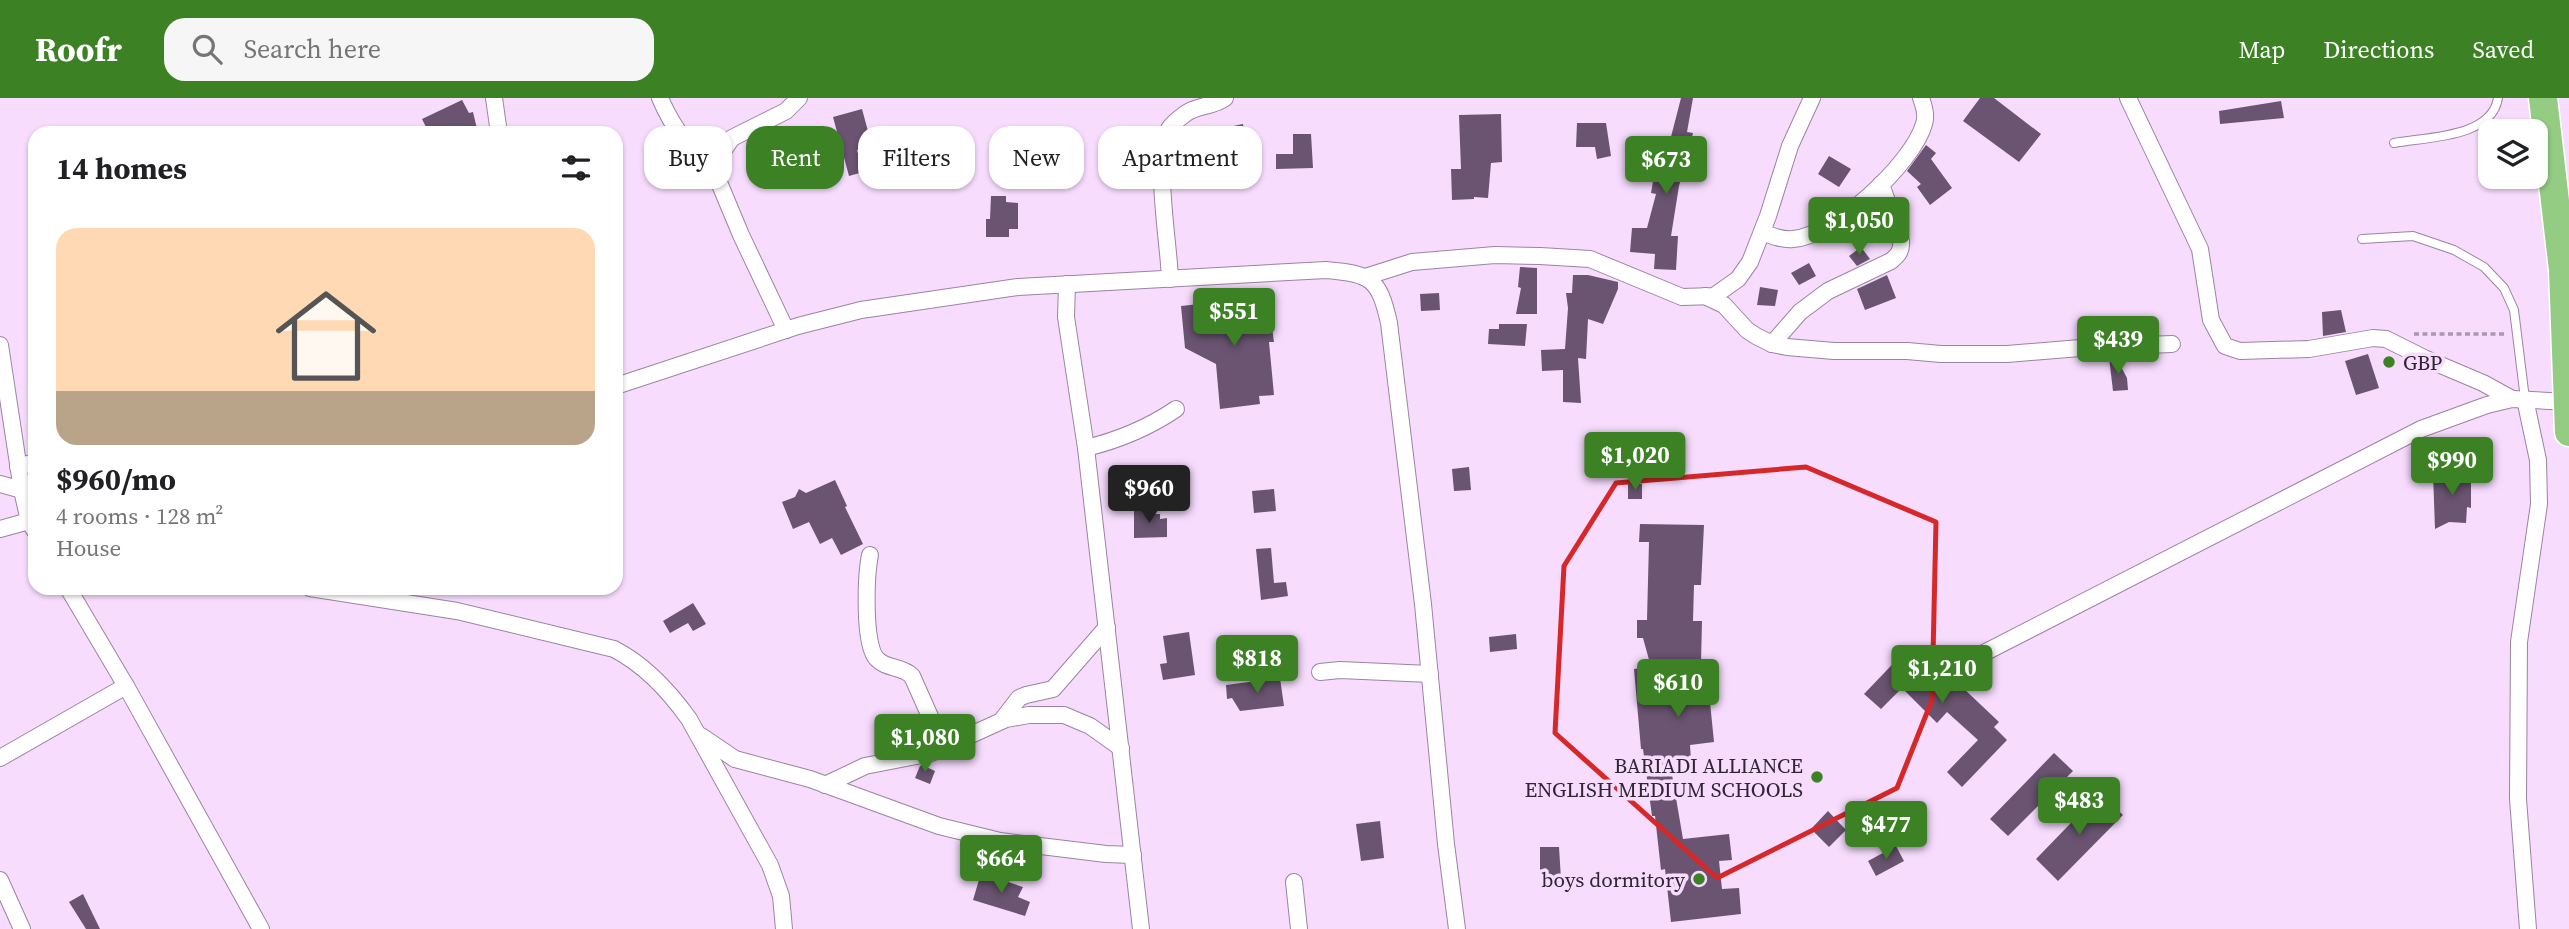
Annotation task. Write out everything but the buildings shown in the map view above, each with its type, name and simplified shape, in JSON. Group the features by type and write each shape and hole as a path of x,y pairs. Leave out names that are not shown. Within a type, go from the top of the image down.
{"highway":[{"path":"2543,98 2565,251 2569,432"}],"street":[{"path":"494,98 498,126"},
{"path":"660,98 674,126"},
{"path":"732,138 786,111 799,98"},
{"path":"1365,277 1412,262 1495,255 1540,256 1590,259 1682,297 1714,296 1738,279 1750,262 1790,146 1812,98"},
{"path":"1762,232 1777,238 1794,239 1827,227 1850,212 1881,184 1918,141 1926,122 1921,98"},
{"path":"2128,98 2200,249 2211,320 2225,346 2241,351 2309,349 2373,338 2382,339 2519,399 2538,460 2539,504 2519,642 2518,799 2528,929"},
{"path":"1170,279 1162,183 1164,149 1169,129 1187,112 1219,99"},
{"path":"1772,344 1800,312 1828,291 1898,256 1902,248 1901,241 1881,184"},
{"path":"723,189 786,330"},
{"path":"623,384 786,330 861,310 1018,287 1326,270 1351,272 1365,277 1374,283 1382,295 1389,323 1457,929"},
{"path":"1068,284 1066,317 1086,448 1141,929"},
{"path":"1705,296 1724,305 1747,330 1772,344 1834,351 2007,354 2172,344"},
{"path":"0,345 18,467 28,509"},
{"path":"1976,657 2421,429 2487,405 2519,399 2568,402"},
{"path":"1086,448 1152,425 1176,409"},
{"path":"18,467 28,464"},
{"path":"0,484 22,490"},
{"path":"0,529 28,526"},
{"path":"870,555 866,577 869,646 875,659 906,670 912,676 932,721 952,743"},
{"path":"72,595 261,929"},
{"path":"355,595 457,611 614,649 630,657 677,702 696,733 770,865 781,896 784,929"},
{"path":"1002,720 1019,698 1053,689 1107,627"},
{"path":"1320,672 1340,670 1430,674"},
{"path":"0,758 126,686"},
{"path":"825,785 865,766 914,757 1002,720 1030,715 1064,715 1090,726 1121,748"},
{"path":"696,733 736,759 776,768 939,826 1000,841 1133,855"},
{"path":"0,880 22,929"},
{"path":"1294,882 1299,929"}],"lane":[{"path":"2394,142 2466,131 2479,126 2490,116 2498,98"},
{"path":"2362,239 2413,236 2454,250 2484,267 2504,288 2514,310 2519,399"}],"path":[{"path":"2382,339 2411,334 2491,336 2517,332"}],"highlighted area":[{"path":"1806,467 1936,522 1932,700 1897,788 1717,878 1555,733 1564,566 1616,483"}],"place":[{"name":"GBP","path":"2389,362"},
{"name":"BARIADI ALLIANCE ENGLISH MEDIUM SCHOOLS","path":"1817,777"},
{"name":"boys dormitory","path":"1699,879"}]}
